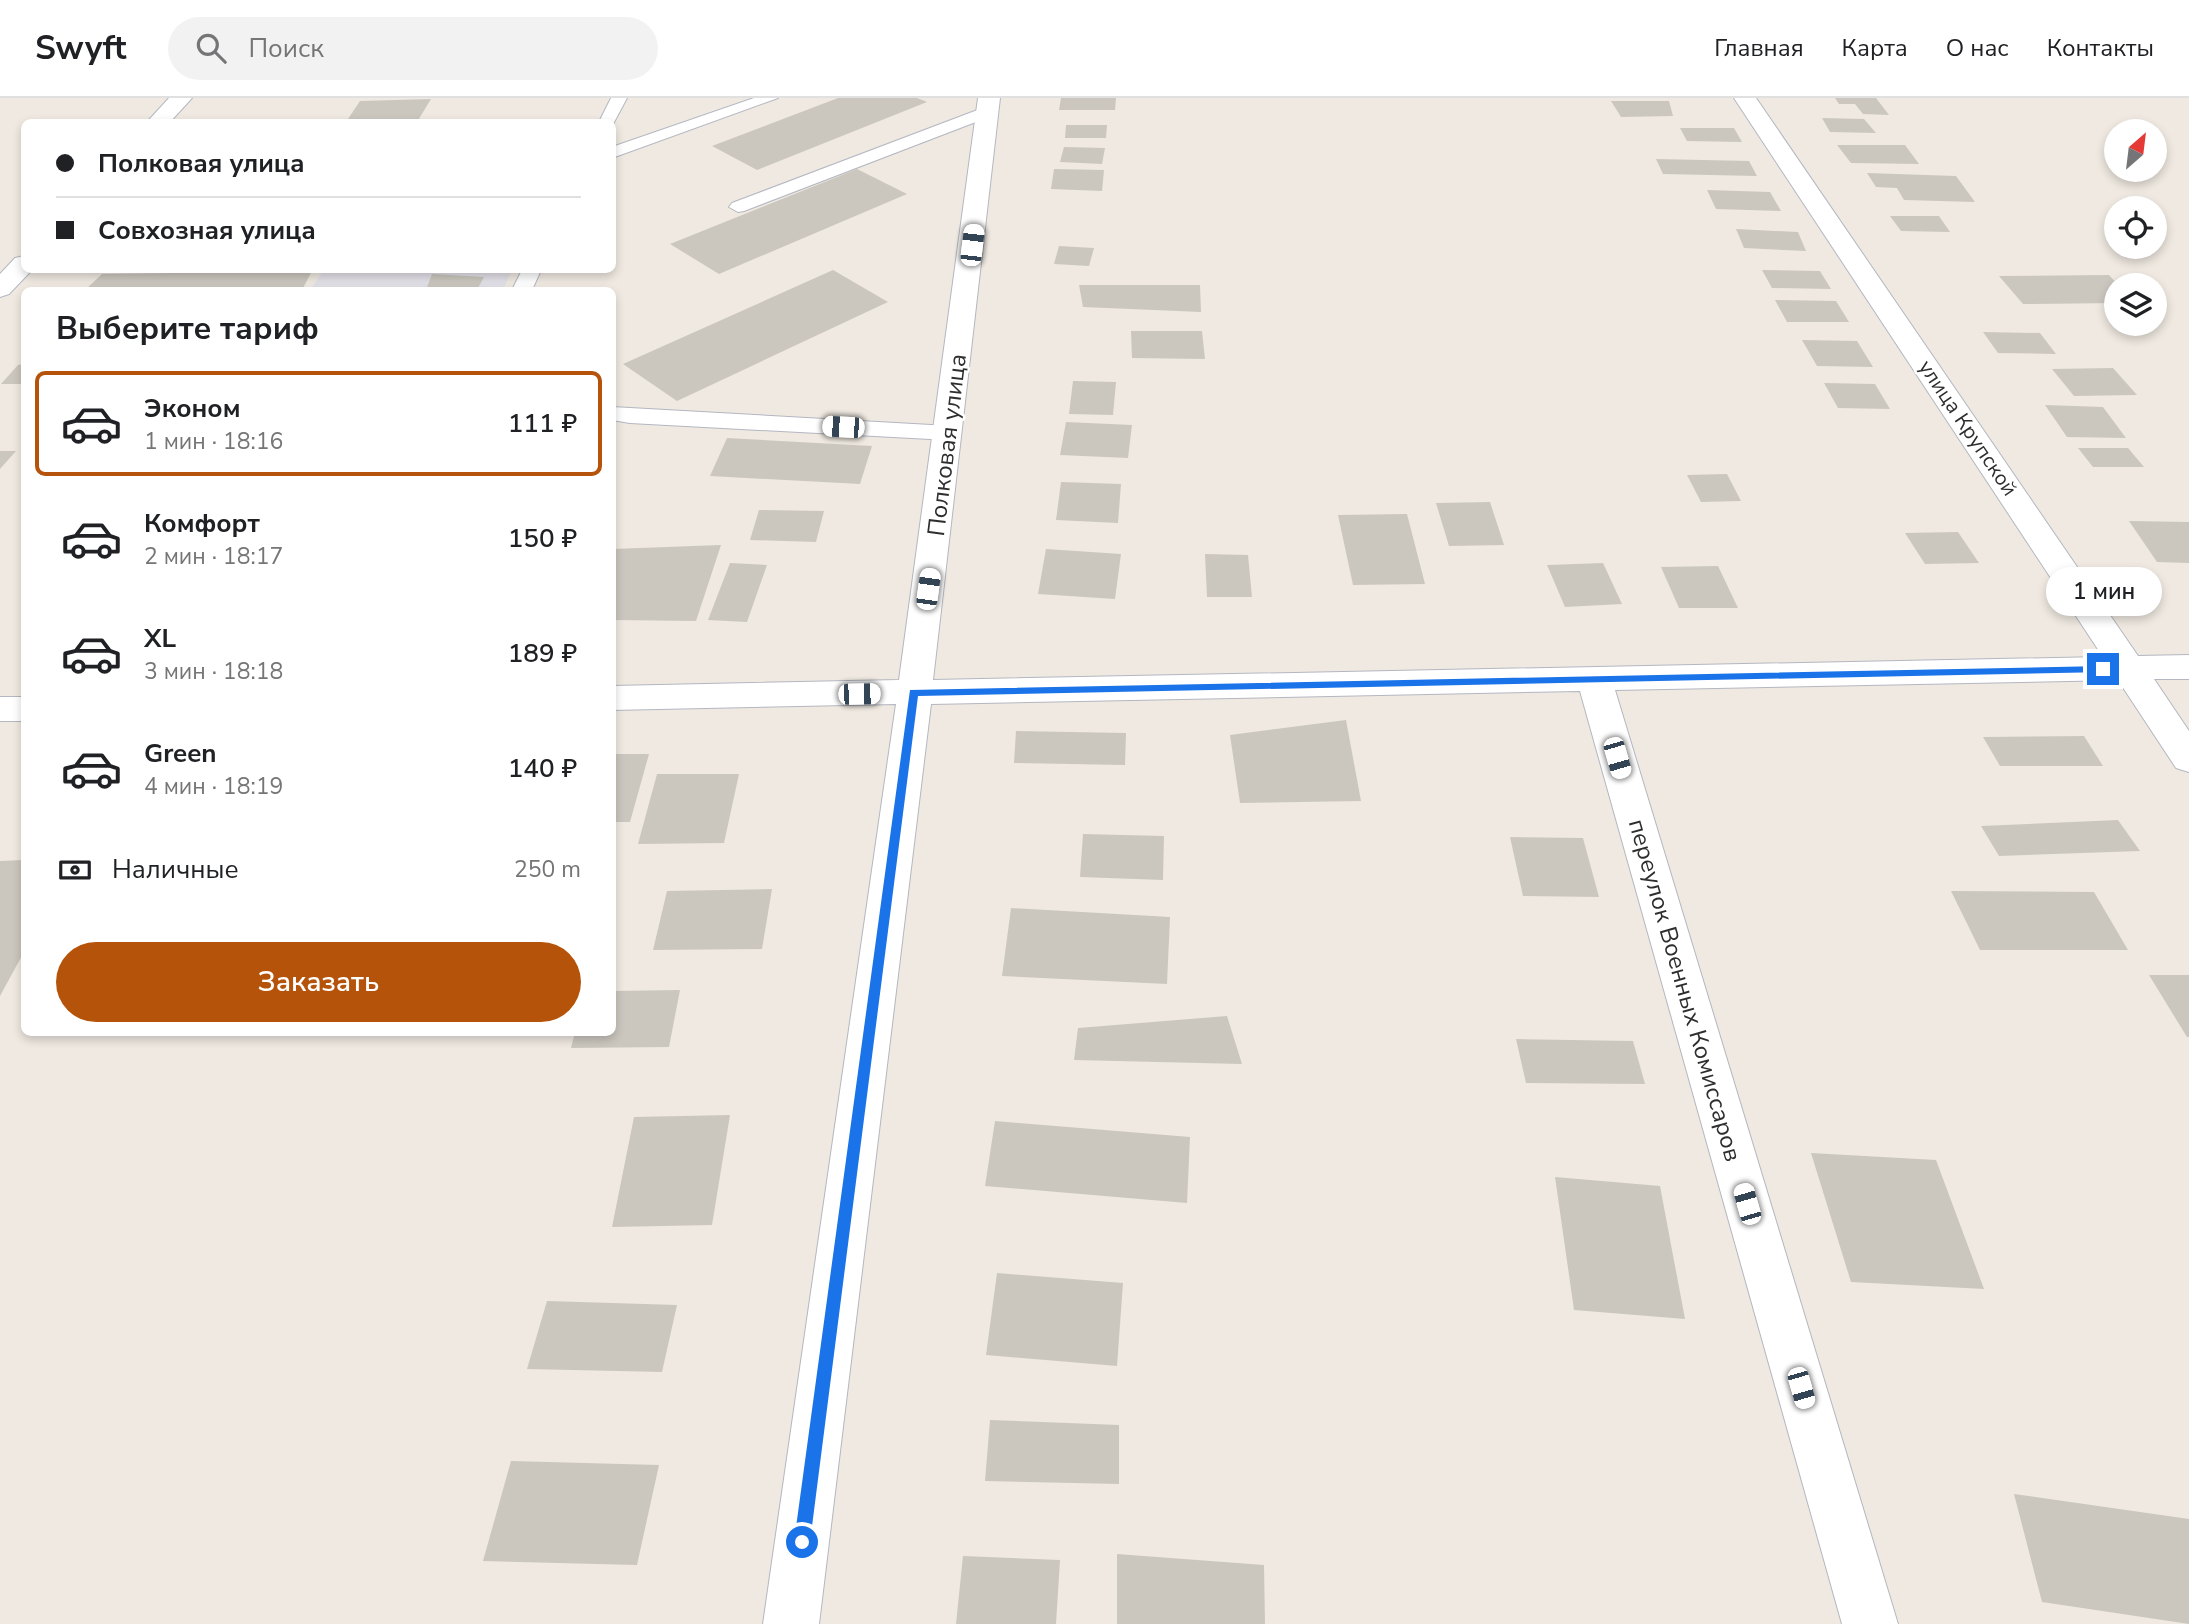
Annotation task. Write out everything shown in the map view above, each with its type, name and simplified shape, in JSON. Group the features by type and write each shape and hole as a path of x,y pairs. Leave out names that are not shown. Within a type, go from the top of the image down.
{"street":[{"path":"161,119 181,98"},
{"name":"улица Крупской","path":"1745,98 2189,759"},
{"name":"Полковая улица","path":"791,1624 949,432 989,105"},
{"path":"0,289 21,267"},
{"path":"616,698 2189,667"},
{"name":"переулок Военных Комиссаров","path":"1594,679 1870,1624"},
{"path":"0,709 21,709"}],"lane":[{"path":"608,119 619,98"},
{"path":"616,152 770,98"},
{"path":"738,207 989,105"},
{"path":"616,414 949,432"}],"shaded area":[{"path":"322,273 511,273 504,287 312,287"}],"building":[{"path":"838,98 917,98 927,102 757,170 712,146"},
{"path":"1061,98 1116,98 1115,110 1059,110"},
{"path":"1835,98 1876,98 1889,115 1863,114 1855,104 1839,104"},
{"path":"431,99 419,119 348,119 360,101"},
{"path":"1611,101 1669,101 1673,116 1621,117"},
{"path":"1822,118 1864,119 1876,133 1830,132"},
{"path":"1066,125 1107,125 1106,138 1065,138"},
{"path":"1680,128 1734,128 1742,142 1687,141"},
{"path":"1837,145 1905,145 1919,164 1851,163"},
{"path":"1064,147 1105,148 1102,164 1060,162"},
{"path":"1656,159 1749,161 1757,176 1663,174"},
{"path":"857,169 907,194 719,274 670,244"},
{"path":"1054,169 1104,170 1102,191 1051,189"},
{"path":"1867,173 1956,176 1975,202 1904,200 1897,188 1876,187"},
{"path":"1707,190 1770,192 1781,211 1716,209"},
{"path":"1890,216 1939,216 1950,232 1901,231"},
{"path":"1736,229 1798,232 1806,251 1744,248"},
{"path":"1059,246 1094,248 1089,266 1054,264"},
{"path":"833,270 888,302 677,401 623,364"},
{"path":"1762,270 1820,271 1831,289 1772,288"},
{"path":"311,273 304,287 88,287 102,274"},
{"path":"432,274 484,277 479,287 427,287"},
{"path":"2104,275 2104,303 2023,304 1999,276"},
{"path":"1079,285 1200,285 1201,312 1083,307"},
{"path":"1775,300 1836,301 1849,322 1787,322"},
{"path":"1131,331 1202,331 1205,359 1132,358"},
{"path":"1983,332 2040,333 2056,354 1998,353"},
{"path":"1802,340 1857,341 1873,367 1817,366"},
{"path":"21,364 21,384 1,384"},
{"path":"2113,368 2137,395 2074,396 2052,369"},
{"path":"1073,381 1116,382 1113,415 1069,414"},
{"path":"1824,383 1875,384 1890,409 1838,408"},
{"path":"2045,405 2103,407 2126,438 2067,437"},
{"path":"1066,422 1132,425 1128,458 1060,455"},
{"path":"727,438 872,446 860,484 710,476"},
{"path":"2078,448 2128,448 2144,467 2093,467"},
{"path":"0,451 16,451 0,469"},
{"path":"1727,474 1741,501 1701,502 1687,475"},
{"path":"1061,482 1121,484 1118,523 1056,520"},
{"path":"1490,502 1504,545 1449,546 1436,503"},
{"path":"759,510 824,511 816,542 750,540"},
{"path":"1407,514 1425,584 1353,585 1338,515"},
{"path":"2129,521 2189,522 2189,563 2157,562"},
{"path":"1958,532 1979,563 1925,564 1905,533"},
{"path":"721,545 696,621 616,620 616,549"},
{"path":"1046,549 1121,554 1115,599 1038,594"},
{"path":"1205,554 1248,555 1252,597 1207,597"},
{"path":"730,563 767,565 747,622 708,620"},
{"path":"1603,563 1622,604 1565,607 1547,565"},
{"path":"1718,566 1738,608 1679,608 1661,567"},
{"path":"1346,720 1361,801 1240,803 1230,735"},
{"path":"1016,731 1126,733 1125,765 1014,763"},
{"path":"2084,736 2103,766 2000,766 1983,737"},
{"path":"616,754 649,754 630,822 616,822"},
{"path":"657,774 739,774 724,843 638,844"},
{"path":"2118,820 2140,851 1999,856 1981,826"},
{"path":"1083,834 1164,836 1163,880 1080,877"},
{"path":"1510,837 1583,838 1599,897 1523,896"},
{"path":"21,860 21,958 0,996 0,861"},
{"path":"772,889 762,949 653,950 667,891"},
{"path":"1951,891 2094,892 2128,950 1980,950"},
{"path":"1011,908 1170,917 1167,984 1002,976"},
{"path":"2149,975 2189,975 2189,1037 2187,1037"},
{"path":"680,990 669,1047 571,1048 574,1036 616,1036 616,991"},
{"path":"1227,1016 1242,1064 1074,1060 1078,1028"},
{"path":"1516,1039 1633,1041 1645,1084 1526,1083"},
{"path":"730,1115 712,1225 612,1227 634,1117"},
{"path":"995,1121 1190,1137 1187,1203 985,1186"},
{"path":"1811,1153 1936,1160 1984,1289 1851,1282"},
{"path":"1555,1177 1660,1186 1685,1319 1574,1310"},
{"path":"997,1273 1123,1283 1117,1366 986,1355"},
{"path":"547,1301 677,1305 662,1372 527,1369"},
{"path":"990,1420 1119,1425 1119,1484 985,1481"},
{"path":"511,1461 659,1465 637,1565 483,1561"},
{"path":"2014,1494 2189,1519 2189,1624 2042,1602"},
{"path":"1117,1554 1264,1565 1265,1624 1117,1624"},
{"path":"963,1556 1060,1560 1056,1624 956,1624"}],"route":[{"path":"802,1542 914,693 2103,669"}]}
